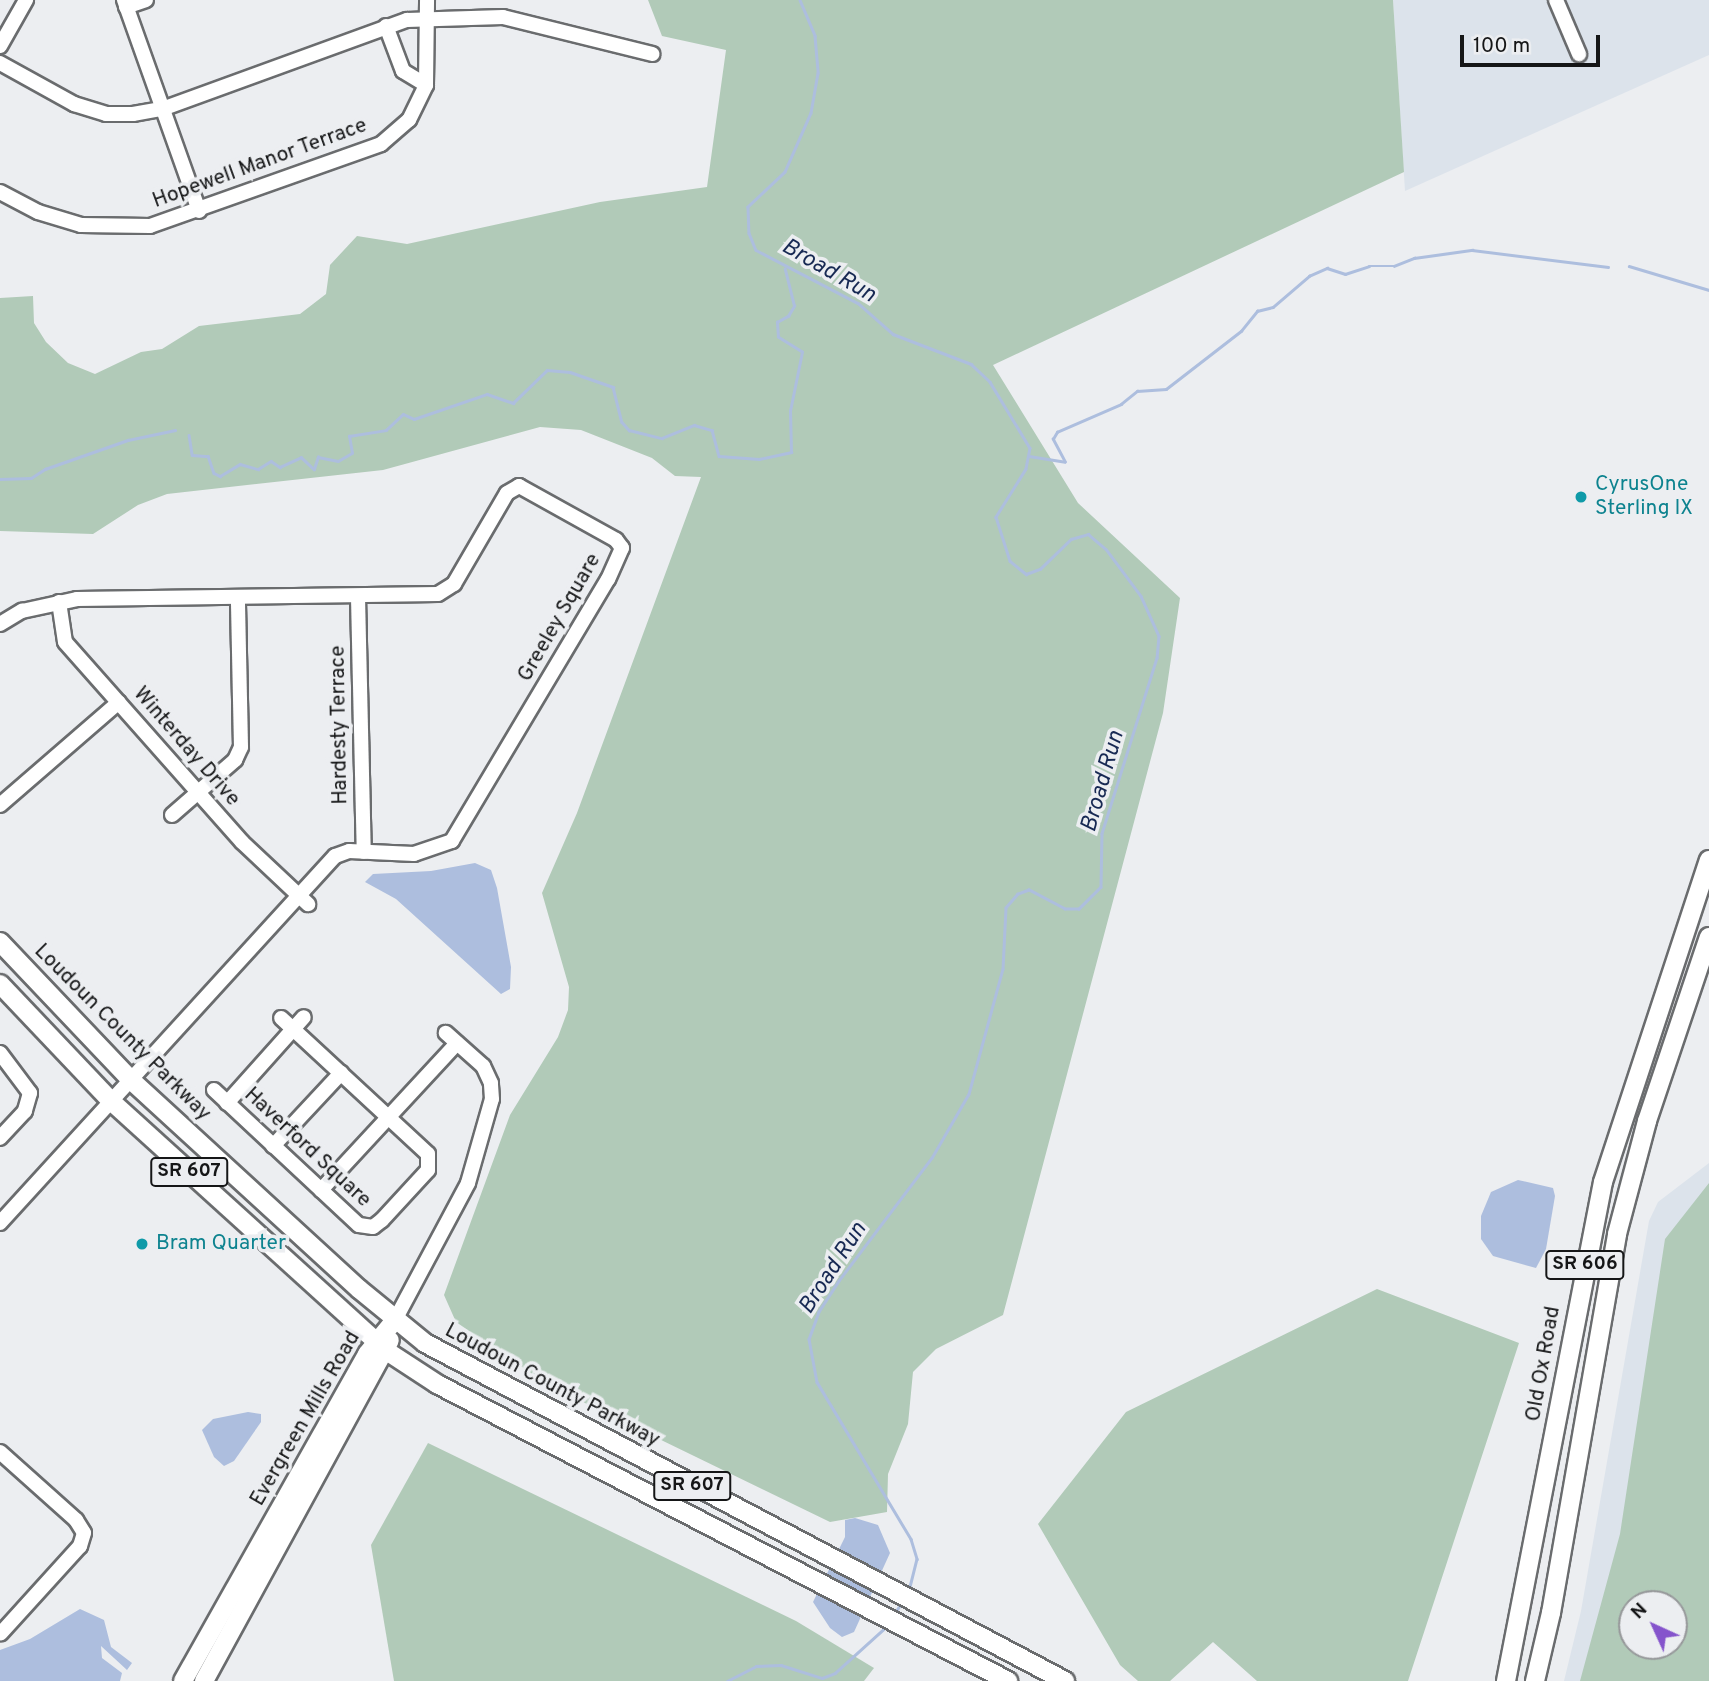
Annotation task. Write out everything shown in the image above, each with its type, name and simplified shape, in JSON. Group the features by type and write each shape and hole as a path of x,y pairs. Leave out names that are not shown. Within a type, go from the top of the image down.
{"main road":[{"name":"Old Ox Road","path":"1506,1681 1598,1205 1616,1136 1709,860"},
{"name":"SR 606","path":"1535,1681 1551,1613 1617,1234 1633,1170 1709,937"},
{"name":"Loudoun County Parkway","path":"0,942 132,1081 395,1320 445,1357 1065,1681"},
{"name":"SR 607","path":"0,984 112,1102 381,1346 437,1384 901,1628 1008,1681"},
{"name":"Evergreen Mills Road","path":"204,1681 395,1320"},
{"name":"Evergreen Mills Road","path":"183,1681 381,1346"}],"street":[{"path":"0,46 26,0"},
{"path":"146,0 125,4 199,211"},
{"name":"Hopewell Manor Terrace","path":"0,192 38,212 97,227 150,226 199,211 381,144 409,120 426,85 427,0"},
{"path":"1556,0 1579,54"},
{"path":"0,63 90,110 133,114 162,109 386,26 427,18 520,20 652,54"},
{"path":"386,26 403,71 426,85"},
{"name":"Greeley Square","path":"0,624 22,611 59,602 358,597 446,591 507,493 519,486 616,540 622,548 608,579 453,841 414,854 364,852 335,856 304,899 0,1223"},
{"name":"Hardesty Terrace","path":"358,597 364,852"},
{"path":"172,815 235,760 241,747 238,598"},
{"name":"Winterday Drive","path":"59,602 65,642 242,842 304,899"},
{"path":"0,805 118,702"},
{"path":"227,1103 304,1017"},
{"name":"Haverford Square","path":"214,1090 359,1225 373,1227 383,1220 430,1164 425,1150 281,1018"},
{"path":"321,1190 388,1116 451,1038 483,1066 491,1083 490,1110 468,1183 395,1320"},
{"path":"0,1053 30,1093 25,1111 0,1138"},
{"path":"273,1146 341,1073"},
{"path":"1,1633 80,1546 84,1533 76,1520 2,1457"}],"shaded area":[{"path":"1393,0 1709,0 1709,55 1405,191"},
{"path":"1709,1163 1709,1681 1564,1681 1581,1611 1649,1221 1658,1202"}],"green space":[{"path":"648,0 1393,0 1404,172 993,365 1078,503 1180,598 1163,713 1003,1315 936,1349 913,1372 908,1424 888,1474 887,1512 830,1522 550,1386 456,1322 444,1295 510,1115 558,1037 568,1010 569,987 542,893 577,813 701,477 675,476 652,458 581,430 540,427 383,470 167,494 138,505 93,534 0,531 0,298 33,296 34,323 46,342 68,363 95,374 141,352 162,349 199,326 300,314 326,294 330,265 357,236 407,244 600,202 707,187 726,50 662,36"},
{"path":"1709,1183 1709,1681 1580,1681 1620,1534 1665,1239"},
{"path":"1377,1289 1519,1343 1408,1681 1257,1681 1213,1642 1170,1681 1138,1681 1120,1665 1038,1524 1126,1412"},
{"path":"428,1443 796,1621 874,1668 864,1681 394,1681 371,1545"}],"water":[{"path":"475,863 491,870 497,888 511,967 510,989 501,994 396,899 365,882 373,874 431,871"},
{"path":"1518,1180 1553,1188 1555,1196 1546,1249 1536,1268 1493,1256 1481,1239 1481,1216 1491,1192"},
{"path":"248,1412 261,1414 261,1422 234,1461 224,1466 214,1457 202,1430 213,1419"},
{"path":"855,1518 878,1525 890,1553 854,1632 842,1637 830,1628 813,1602 845,1537 845,1520"},
{"path":"80,1609 104,1620 111,1647 132,1663 127,1670 101,1646 102,1658 122,1673 120,1681 0,1681 0,1650 30,1639"}],"waterway":[{"name":"Broad Run","path":"800,0 815,36 818,73 811,113 785,172 748,207 749,233 756,250 858,303 893,334 971,364 990,382 1030,448 1026,469 996,517 1010,561 1026,574 1040,569 1071,539 1088,534 1106,549 1141,596 1159,636 1157,658 1102,834 1101,887 1079,909 1065,909 1029,890 1018,894 1006,908 1003,969 969,1094 932,1158 839,1281 819,1312 809,1339 817,1382 911,1539 917,1559 909,1590"},
{"path":"1029,456 1065,462 1053,439 1057,432 1121,404 1137,391 1166,389 1241,331 1257,311 1273,307 1309,276 1327,268 1345,274 1369,266 1394,266 1414,258 1472,250 1608,267"},
{"path":"1629,266 1709,290"},
{"path":"189,435 192,455 208,456 214,473 220,476 240,464 258,469 271,461 280,467 301,457 314,469 318,457 338,461 352,453 349,436 386,430 403,414 414,419 487,394 513,403 547,370 570,372 613,387 622,422 629,430 662,438 694,425 712,430 719,456 759,459 791,452 790,411 802,352 778,337 777,322 788,316 794,306 785,269"},
{"path":"0,479 31,478 45,469 128,440 175,430"},
{"name":"Broad Run","path":"894,1614 902,1602"},
{"name":"Broad Run","path":"727,1681 756,1666 781,1665 822,1678 835,1673 887,1626"}],"place":[{"name":"CyrusOne Sterling IX","path":"1581,497"},
{"name":"Bram Quarter","path":"142,1244"}]}
